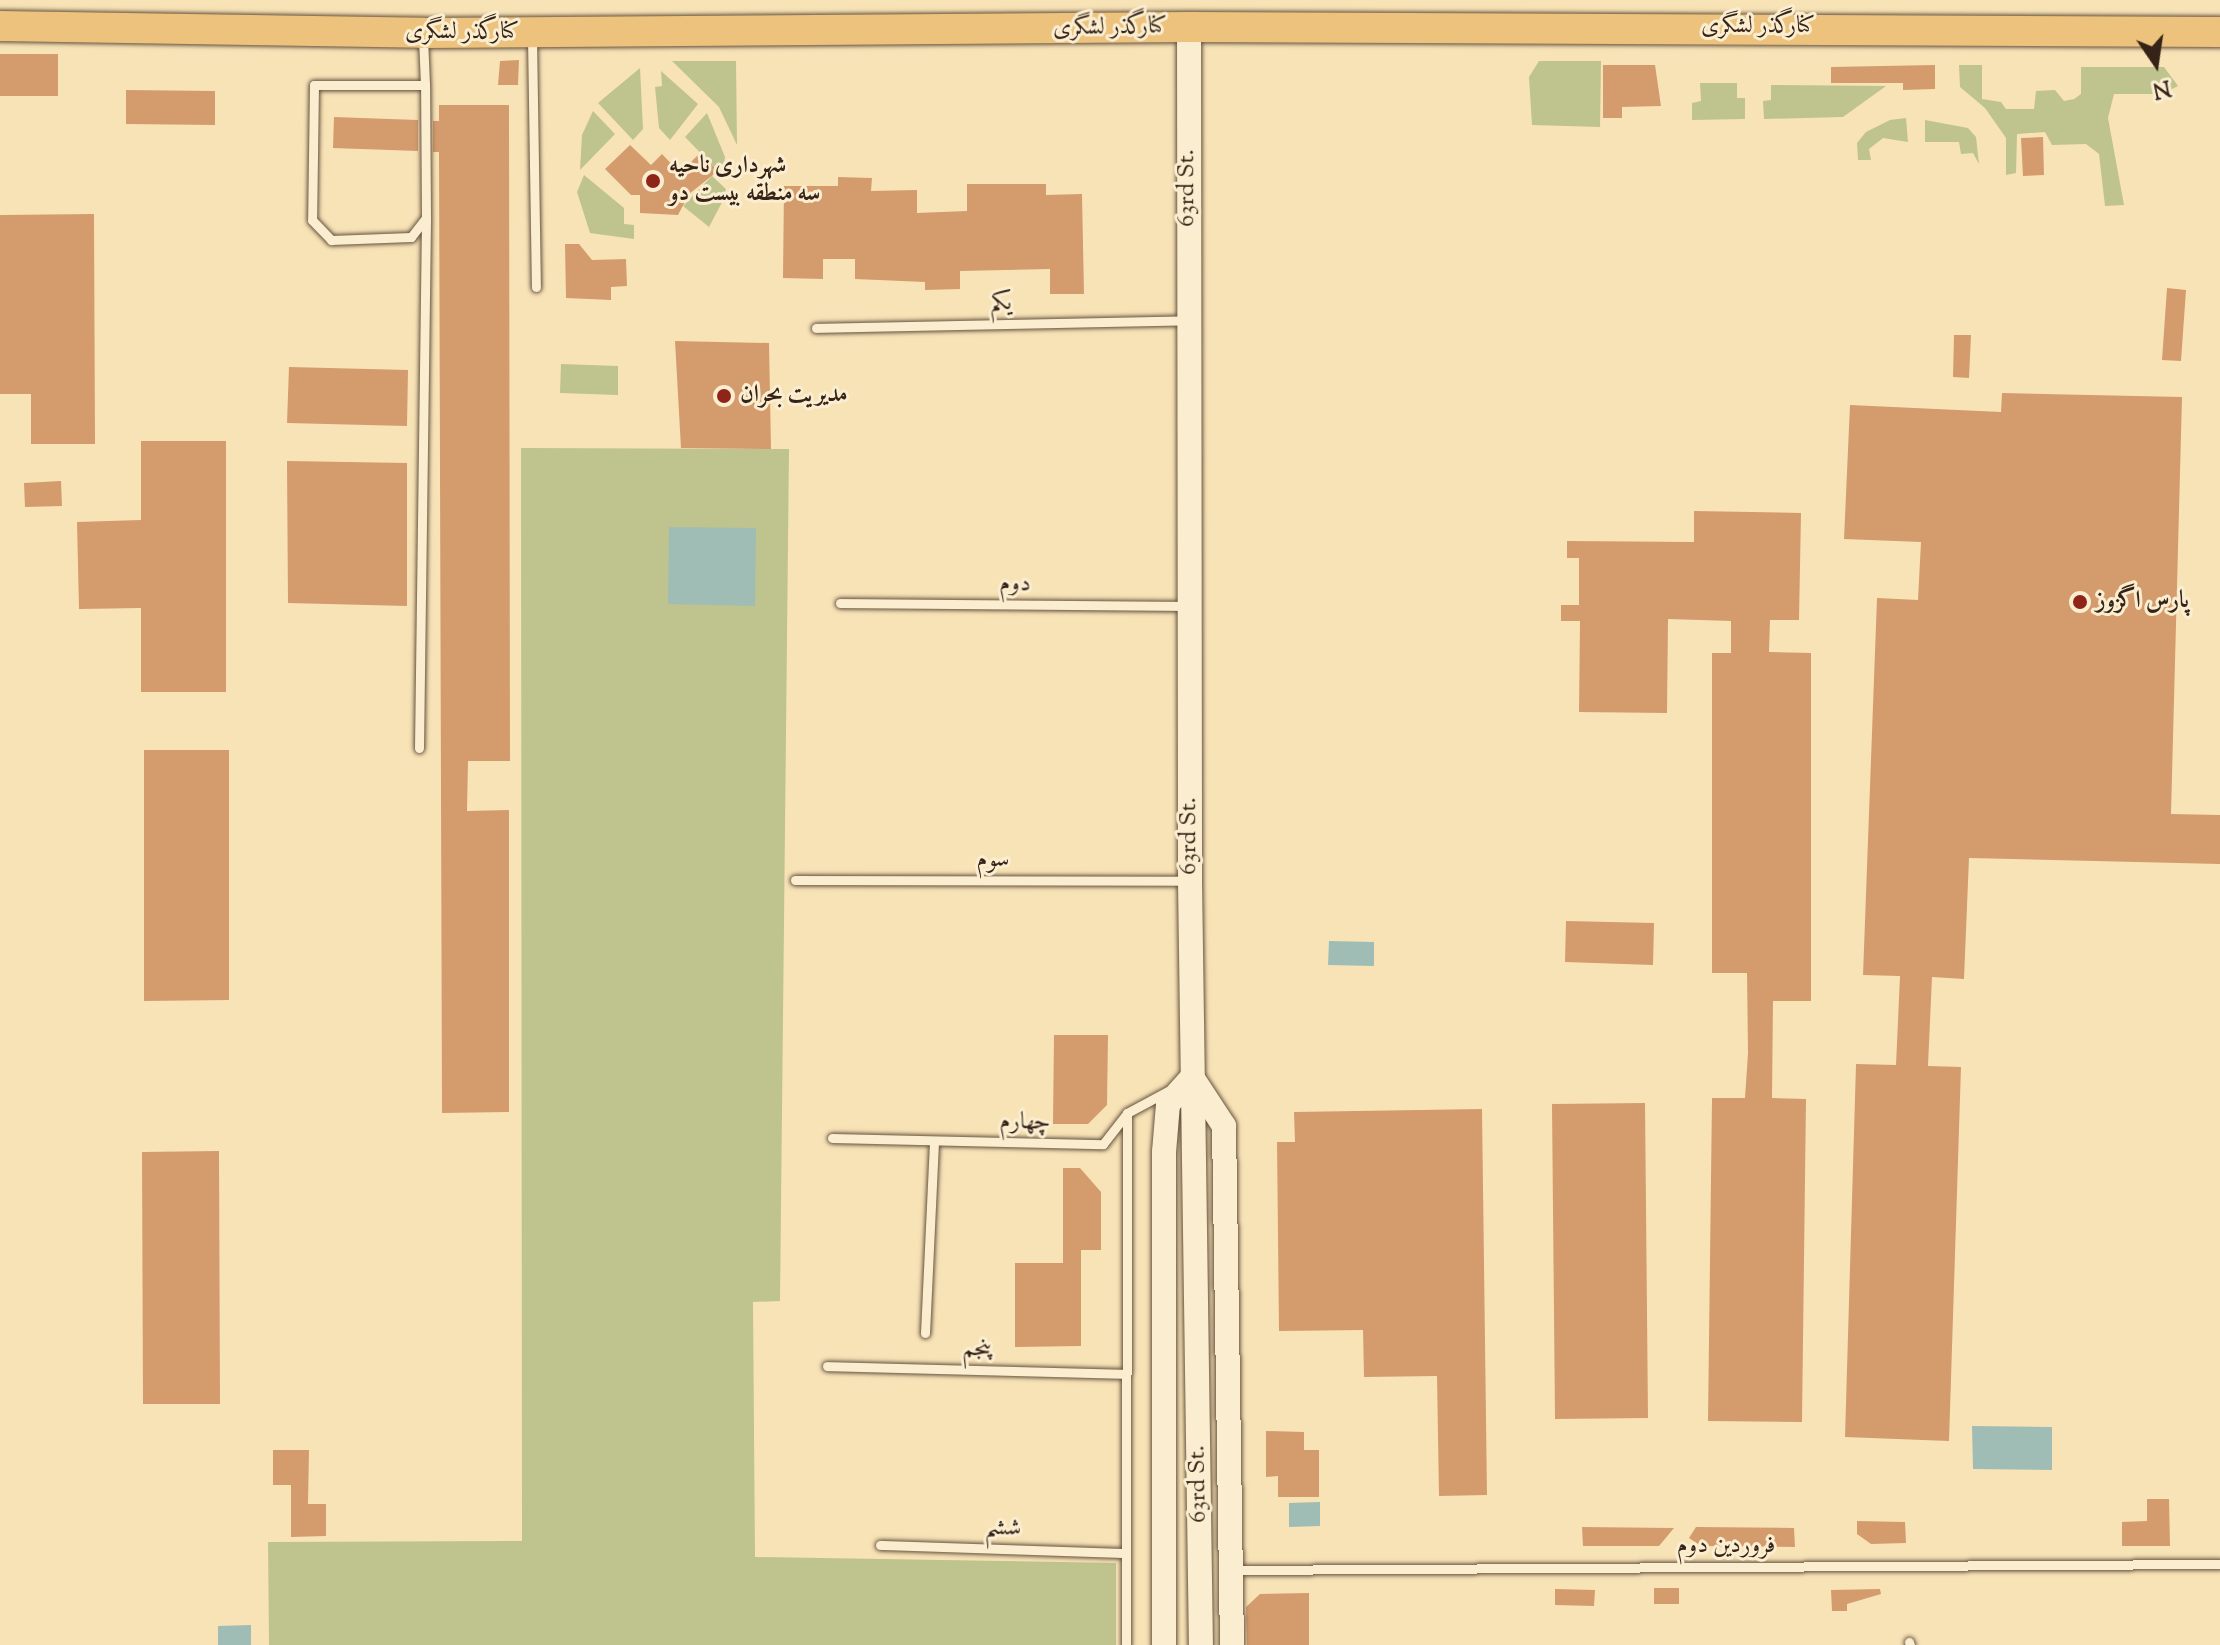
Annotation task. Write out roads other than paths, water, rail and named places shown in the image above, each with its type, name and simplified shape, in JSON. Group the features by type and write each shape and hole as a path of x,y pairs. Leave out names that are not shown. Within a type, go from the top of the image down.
{"main road":[{"name":"کنارگذر لشگری","path":"0,26 423,33 1189,27 2220,32"}],"street":[{"name":"63rd St.","path":"1189,27 1190,881 1201,1645"},
{"path":"1164,1645 1164,1152 1168,1104 1192,1077 1224,1126 1232,1645"}],"lane":[{"path":"419,748 426,218 423,33"},
{"path":"532,33 536,287"},
{"path":"425,85 314,85 312,220 331,240 411,237 426,218"},
{"name":"یکم","path":"816,328 1187,320"},
{"name":"دوم","path":"840,603 1190,607"},
{"name":"سوم","path":"795,880 1190,881"},
{"name":"چهارم","path":"832,1138 1103,1144 1127,1113 1192,1077"},
{"path":"1126,1645 1127,1113"},
{"path":"925,1333 934,1141"},
{"name":"پنجم","path":"827,1366 1126,1374"},
{"name":"ششم","path":"880,1545 1126,1553"},
{"name":"فروردین دوم","path":"1233,1570 2220,1564"}],"water":[{"path":"669,527 756,528 755,606 668,604"},
{"path":"1329,941 1374,942 1374,966 1328,965"},
{"path":"1972,1426 2052,1427 2052,1470 1973,1469"},
{"path":"1320,1502 1320,1526 1289,1527 1289,1503"},
{"path":"251,1625 251,1645 218,1645 218,1626"}],"place":[{"name":"شهرداری ناحیه سه منطقه بیست دو","path":"653,181"},
{"name":"مدیریت بحران","path":"724,396"},
{"name":"پارس اگزوز","path":"2080,602"}]}
